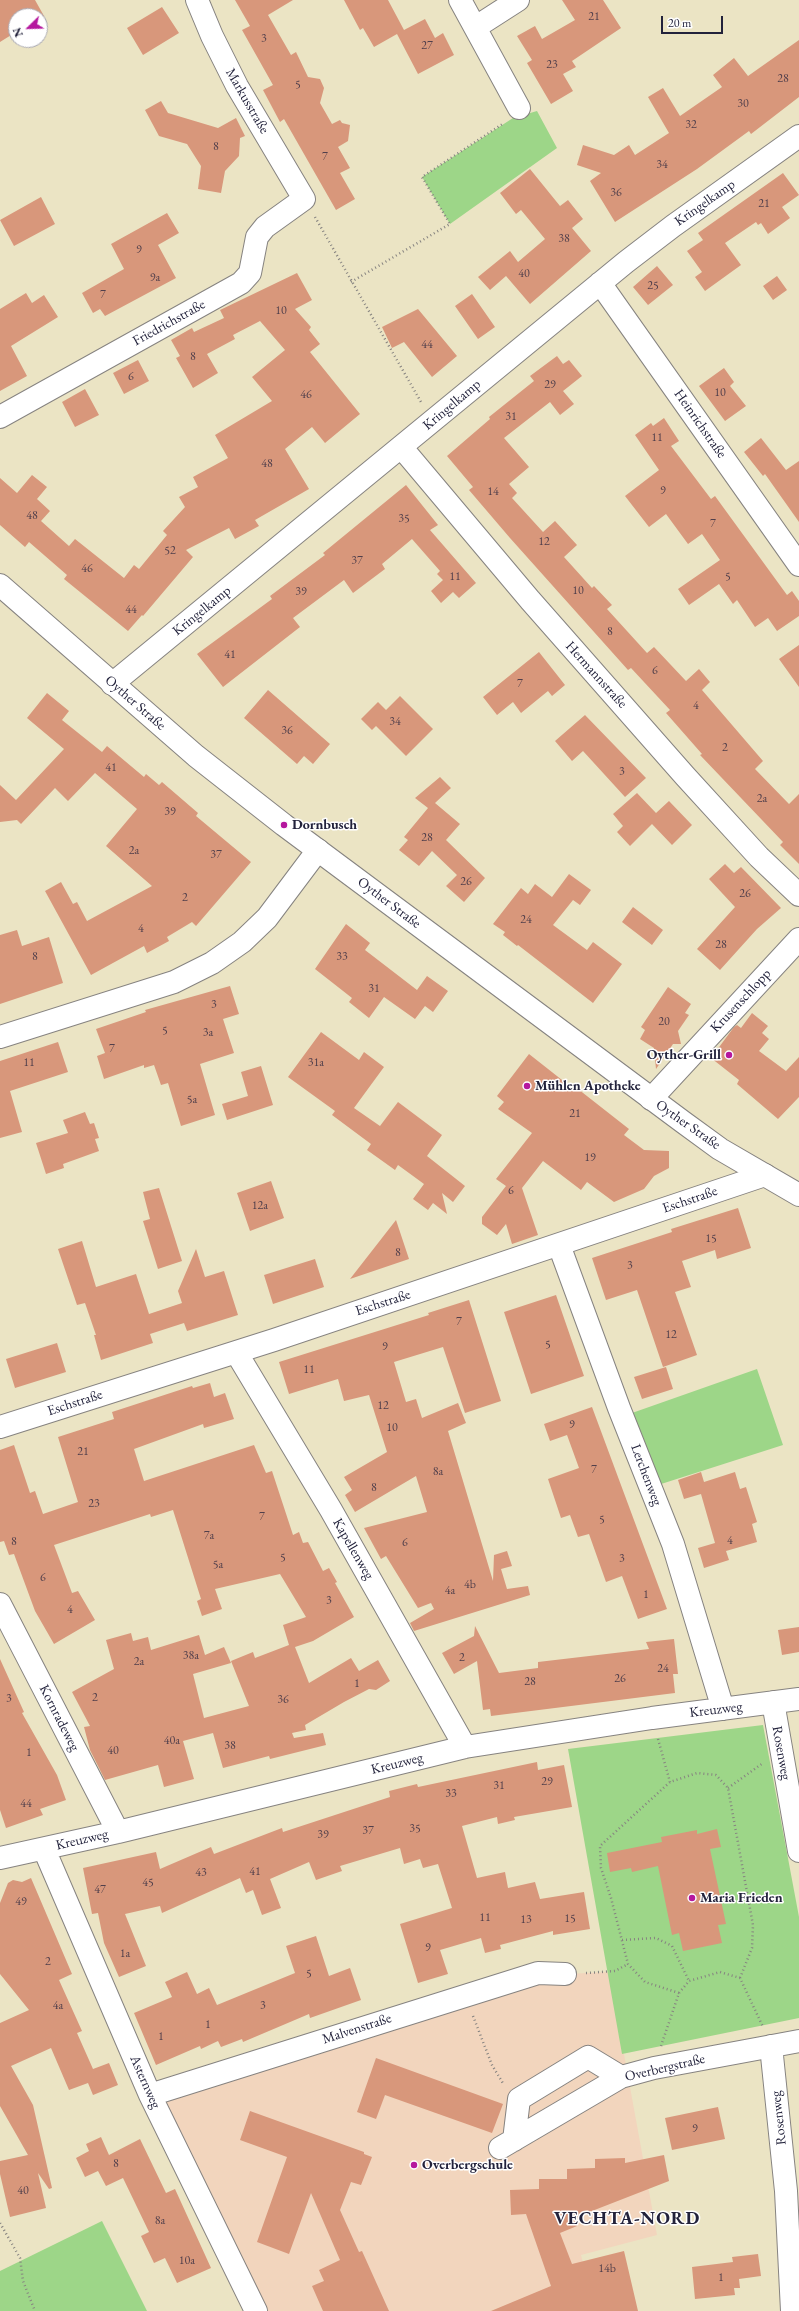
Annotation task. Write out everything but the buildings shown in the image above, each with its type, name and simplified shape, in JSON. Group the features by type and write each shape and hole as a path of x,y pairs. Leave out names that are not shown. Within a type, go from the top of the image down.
{"street":[{"name":"Markusstraße","path":"197,0 212,36 237,86 304,199"},
{"path":"460,0 519,108"},
{"path":"476,27 518,0"},
{"name":"Kringelkamp","path":"112,684 402,448 600,284 673,226 799,136"},
{"name":"Friedrichstraße","path":"0,417 241,284 250,273 257,237 265,226 304,199"},
{"name":"Heinrichstraße","path":"600,284 799,565"},
{"name":"Hermannstraße","path":"402,448 530,600 685,776 759,857 799,895"},
{"name":"Oyther Straße","path":"0,585 196,756 318,850 720,1149 799,1195"},
{"path":"0,1037 174,982 212,963 242,942 268,918 318,850"},
{"name":"Krusenschlopp","path":"651,1099 799,939"},
{"name":"Eschstraße","path":"0,1427 236,1352 765,1175"},
{"name":"Lerchenweg","path":"559,1245 673,1544 723,1709"},
{"name":"Kapellenweg","path":"236,1352 330,1510 466,1747"},
{"name":"Kornradeweg","path":"0,1604 118,1832"},
{"name":"Kreuzweg","path":"0,1858 118,1832 466,1747 652,1718 799,1699"},
{"name":"Rosenweg","path":"772,1702 799,1851"},
{"name":"Asternweg","path":"44,1849 150,2095 256,2311"},
{"name":"Malvenstraße","path":"150,2095 538,1973 565,1974"},
{"name":"Overbergstraße","path":"518,2108 507,2144 621,2077 654,2068 799,2041"},
{"name":"Rosenweg","path":"772,2046 792,2190 792,2311"},
{"path":"518,2108 519,2099 588,2057 621,2077"}],"path":[{"path":"351,282 450,224 422,177 513,118 519,108"},
{"path":"304,199 433,421"},
{"path":"652,1718 670,1782"},
{"path":"728,1788 780,1750"},
{"path":"679,1993 646,1982 628,1964 601,1868 600,1846 670,1782 697,1773 716,1776 728,1788 753,1925 752,1948 740,1978 772,2046"},
{"path":"622,1940 656,1938 672,1946 689,1981"},
{"path":"565,1974 616,1971 628,1964"},
{"path":"654,2068 679,1993 689,1981 720,1972 740,1978"},
{"path":"464,1996 492,2065 518,2108"},
{"path":"0,2223 20,2258 24,2281 35,2311"}],"shaded area":[{"name":"Overbergschule","path":"609,1972 657,2235 581,2255 595,2311 256,2311 150,2095 565,1974"}],"green space":[{"path":"537,111 557,148 450,224 422,177 513,118"},
{"path":"757,1369 783,1445 658,1485 632,1413"},
{"path":"763,1725 799,1917 799,2018 622,2054 568,1749"},
{"path":"102,2221 147,2311 0,2311 0,2271"}],"place":[{"name":"Dornbusch","path":"284,825"},
{"name":"Oyther-Grill","path":"729,1055"},
{"name":"Mühlen Apotheke","path":"527,1086"},
{"name":"Maria Frieden","path":"692,1898"},
{"name":"Overbergschule","path":"414,2165"}],"district":[{"name":"VECHTA-NORD","path":"627,2219"}]}
